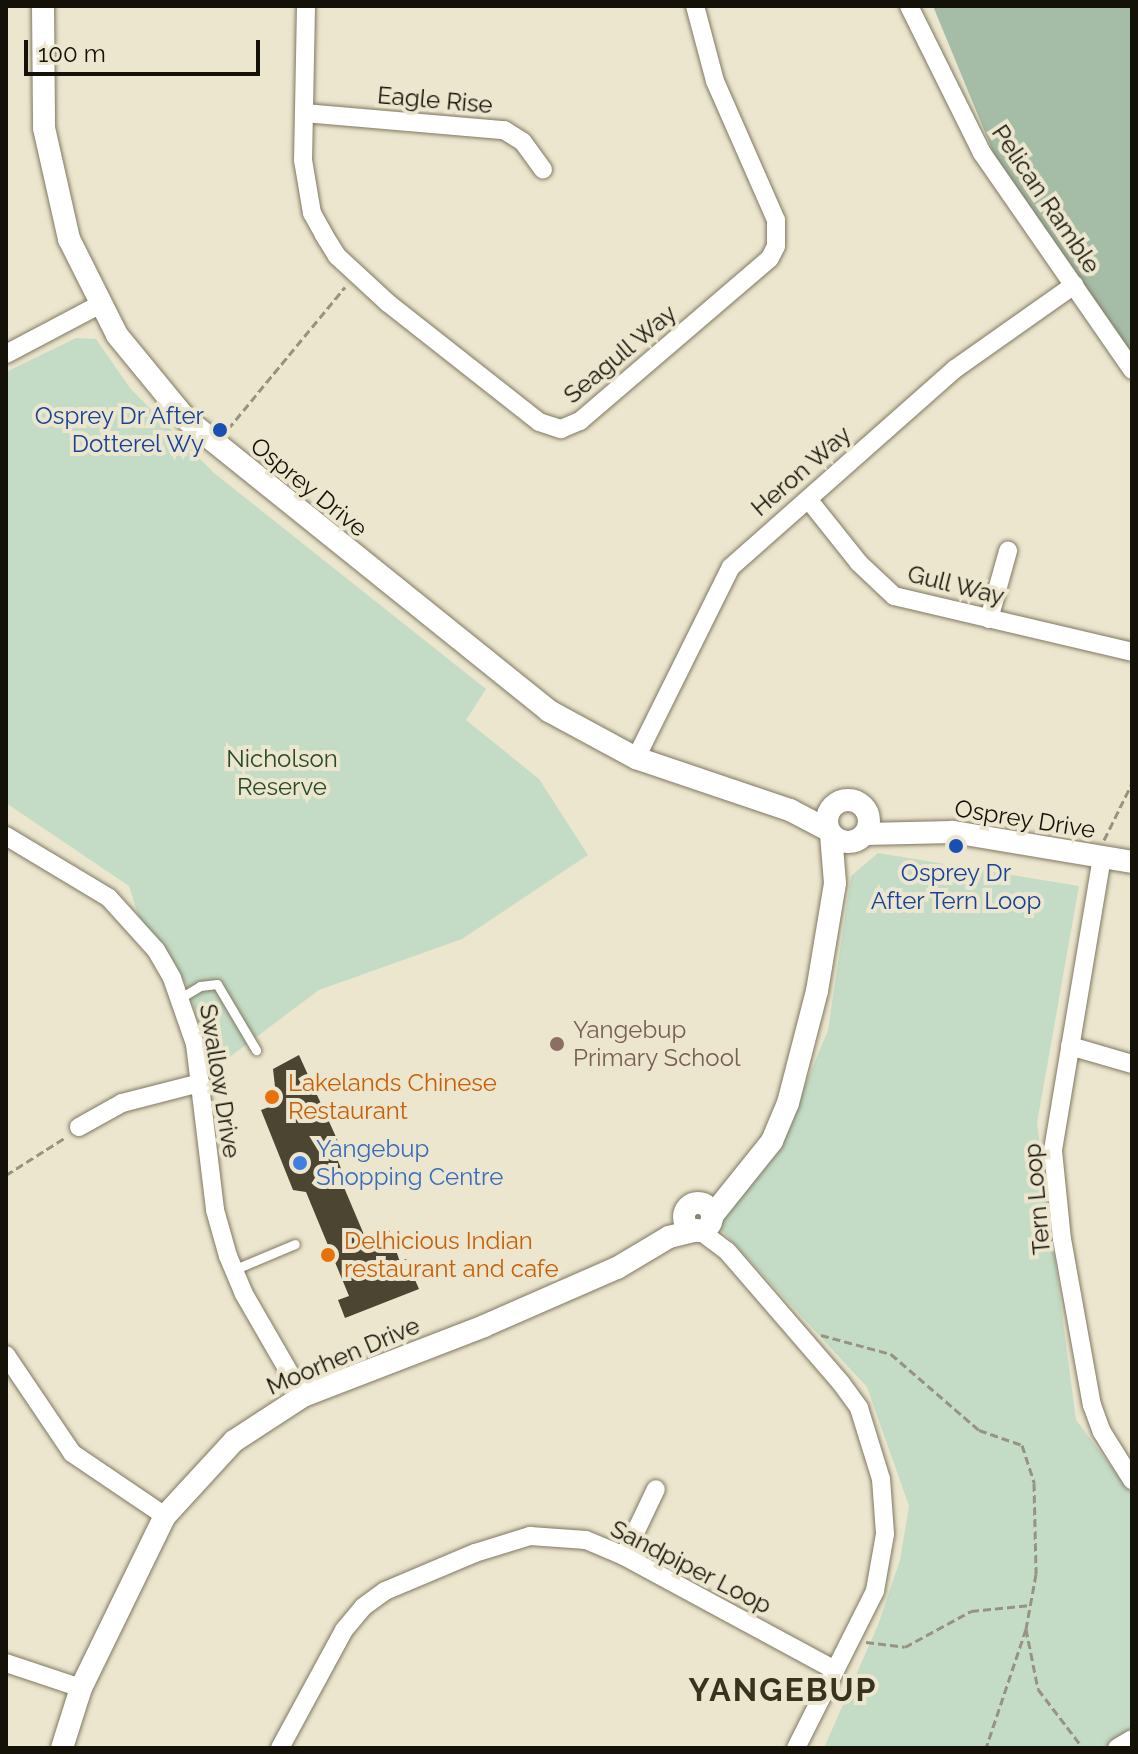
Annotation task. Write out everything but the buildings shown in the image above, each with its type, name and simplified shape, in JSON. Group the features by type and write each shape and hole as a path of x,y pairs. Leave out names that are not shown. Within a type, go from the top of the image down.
{"street":[{"name":"Osprey Drive","path":"43,6 42,101 49,161 69,239 99,305 154,385 216,445 518,689 590,737 636,758 790,810 829,832"},
{"name":"Seagull Way","path":"306,6 303,160 312,213 337,256 357,276 539,422 561,429 580,421 770,258 776,246 776,220 715,81 695,6"},
{"name":"Pelican Ramble","path":"909,6 982,153 1132,370"},
{"name":"Eagle Rise","path":"304,113 504,130 523,142 543,170"},
{"name":"Heron Way","path":"636,758 731,567 955,369 1074,285"},
{"path":"6,354 99,305"},
{"name":"Gull Way","path":"808,499 859,563 894,596 1132,652"},
{"path":"989,619 1008,551"},
{"path":"851,800 866,810 861,837 842,842 829,832 827,817 833,805 851,800"},
{"name":"Osprey Drive","path":"790,810 833,805"},
{"name":"Osprey Drive","path":"866,810 910,831"},
{"name":"Osprey Drive","path":"861,837 910,831 953,832 1132,862"},
{"name":"Moorhen Drive","path":"62,1748 81,1688 165,1516 234,1441 303,1396 589,1281 701,1220 761,1156 781,1124 817,991 835,883 829,832"},
{"name":"Moorhen Drive","path":"835,883 861,837"},
{"name":"Swallow Drive","path":"8,841 109,898 156,950 182,997 200,1083 215,1210 233,1270 303,1396"},
{"name":"Tern Loop","path":"1102,857 1053,1151 1062,1239 1092,1405 1102,1432 1132,1480"},
{"path":"1070,1046 1132,1064"},
{"path":"79,1127 122,1103 200,1083"},
{"path":"701,1220 859,1408 881,1479 882,1563 851,1640 833,1669 796,1748"},
{"path":"6,1355 72,1453 165,1516"},
{"path":"624,1556 656,1489"},
{"name":"Sandpiper Loop","path":"280,1748 344,1630 385,1591 475,1553 530,1536 586,1540 624,1556 833,1669"},
{"path":"6,1663 81,1688"},
{"path":"1117,1748 1132,1739"}],"lane":[{"path":"182,997 200,986 217,984 256,1050"},
{"path":"233,1270 295,1244"}],"path":[{"path":"226,432 357,276"},
{"path":"1102,857 1106,832 1132,783"},
{"path":"6,1175 79,1127"},
{"path":"808,1345 826,1333 891,1354 979,1430 1022,1445 1034,1483 1036,1574 1026,1629 986,1748"},
{"path":"851,1640 905,1647 971,1611 1031,1605"},
{"path":"1026,1629 1038,1689 1083,1748"}],"green space":[{"path":"933,6 1132,6 1132,353 994,154"},
{"name":"Nicholson Reserve","path":"76,338 96,339 130,388 214,473 486,689 466,720 539,779 588,855 462,939 319,990 211,1071 189,987 138,915 129,886 6,803 6,372"},
{"path":"878,853 1079,886 1037,1123 1076,1420 1132,1494 1132,1730 1104,1748 824,1748 878,1625 900,1560 909,1506 867,1387 714,1222 777,1154 828,1030 851,876"}],"place":[{"name":"Osprey Dr After Dotterel Wy","path":"220,430"},
{"name":"Osprey Dr After Tern Loop","path":"956,846"},
{"name":"Yangebup Primary School","path":"557,1044"},
{"name":"Lakelands Chinese Restaurant","path":"272,1097"},
{"name":"Yangebup Shopping Centre","path":"300,1163"},
{"name":"Delhicious Indian restaurant and cafe","path":"328,1255"}],"district":[{"name":"YANGEBUP","path":"783,1690"}]}
